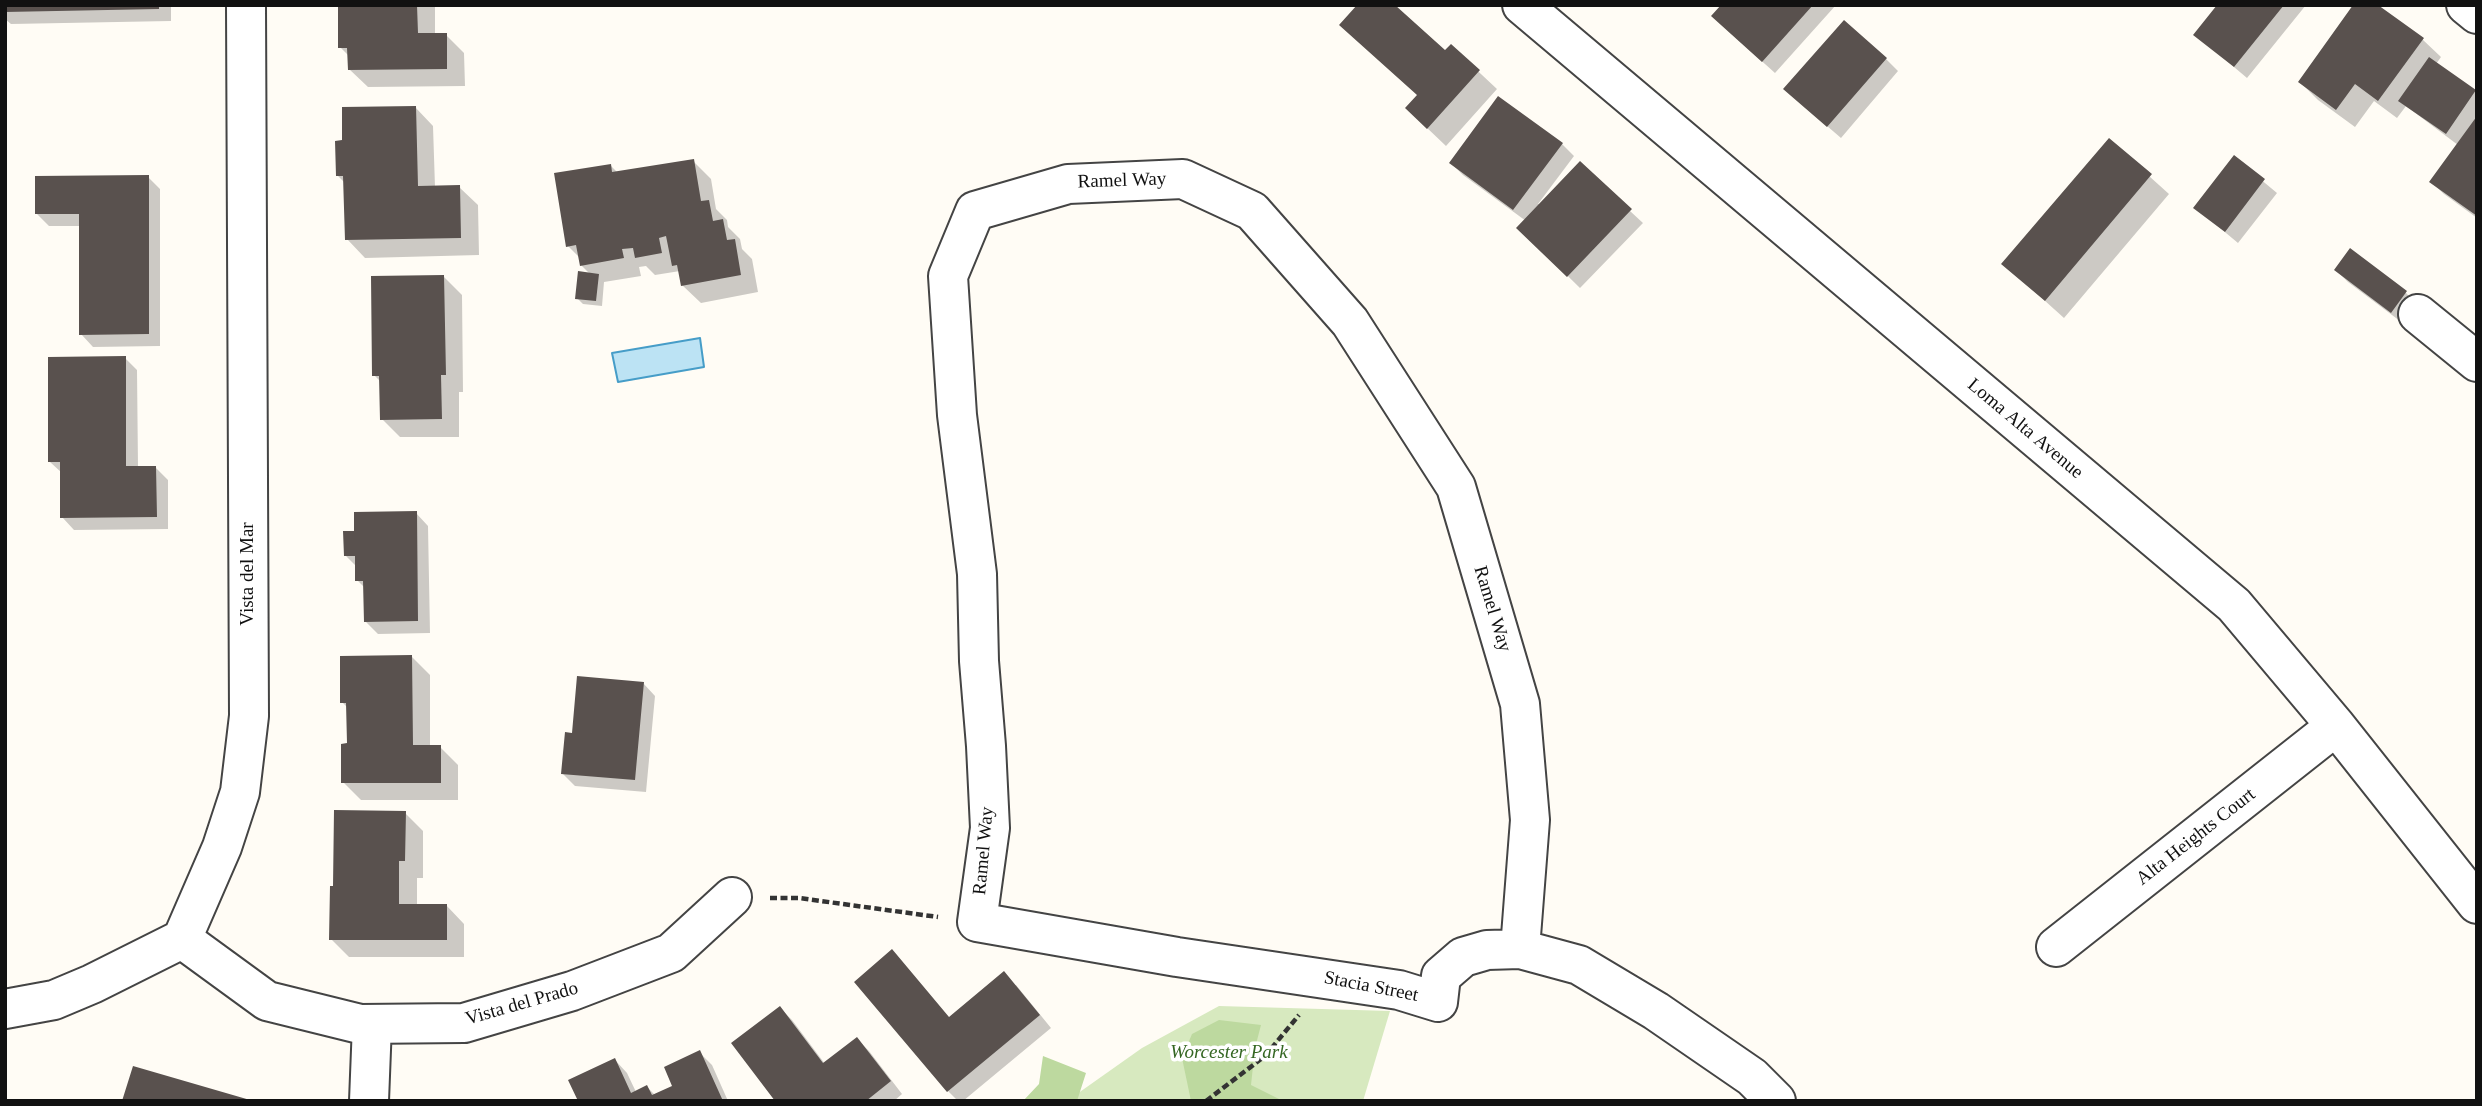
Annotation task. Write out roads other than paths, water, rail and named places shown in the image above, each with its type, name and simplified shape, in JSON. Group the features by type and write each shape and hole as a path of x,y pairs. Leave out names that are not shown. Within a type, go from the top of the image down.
{"street":[{"name":"Vista del Mar","path":"182,939 222,847 240,792 249,716 246,5"},
{"name":"Loma Alta Avenue","path":"1522,5 2234,605 2336,726 2477,904"},
{"path":"2466,5 2477,14"},
{"name":"Ramel Way","path":"977,922 990,828 979,661 977,574 957,415 948,276 975,211 1068,184 1183,179 1252,211 1350,322 1456,487 1520,704 1530,820 1520,949"},
{"path":"2418,314 2477,362"},
{"name":"Alta Heights Court","path":"2056,947 2336,726"},
{"name":"Vista del Prado","path":"182,939 267,1001 360,1024 464,1023 572,991 671,953 733,897"},
{"name":"Stacia Street","path":"977,922 1177,957 1399,990 1438,1002 1441,976 1463,957 1487,950 1520,949 1579,965 1678,1026 1752,1077 1776,1101"},
{"path":"5,1010 54,1000 182,939"},
{"path":"369,1101 373,1024"}],"water":[{"path":"700,338 704,367 618,382 612,353"}],"park label":[{"name":"Worcester Park","path":"1229,1053"}]}
